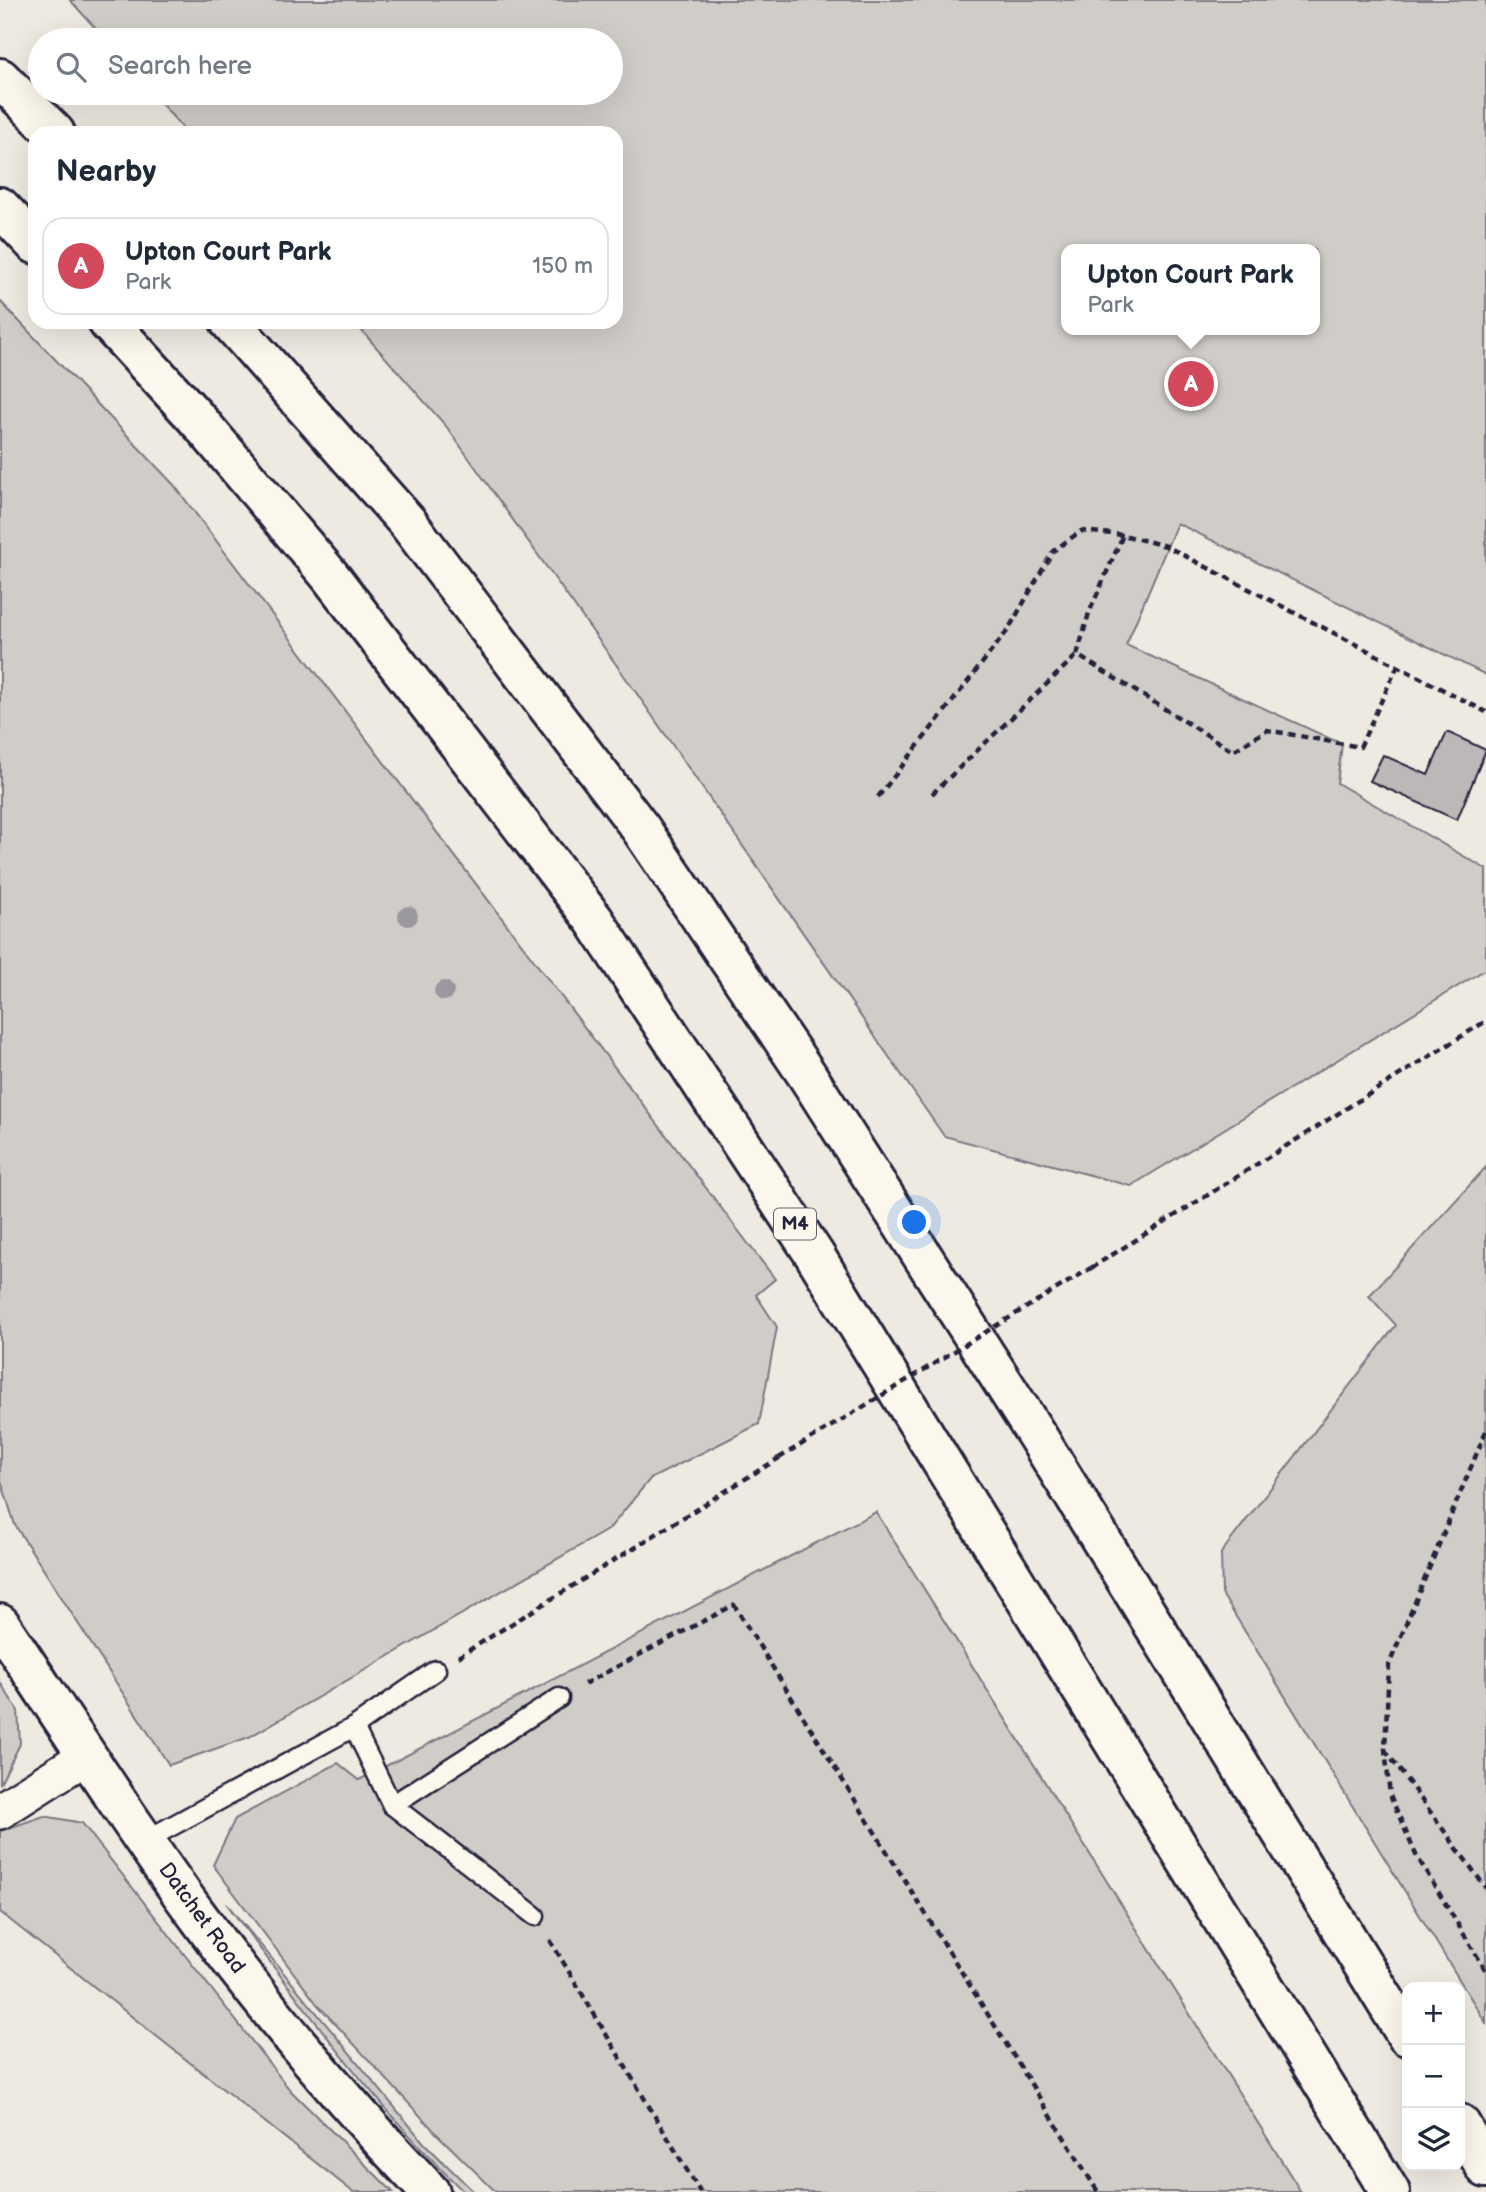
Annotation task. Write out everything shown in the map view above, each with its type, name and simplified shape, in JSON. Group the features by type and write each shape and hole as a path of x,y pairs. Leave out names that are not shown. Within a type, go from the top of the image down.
{"main road":[{"path":"0,78 48,126"},
{"path":"0,207 28,237"},
{"name":"M4","path":"114,329 198,419 330,576 594,920 814,1254 1390,2192"},
{"path":"236,329 408,523 640,829 807,1074 1016,1404 1402,2028"},
{"name":"Datchet Road","path":"0,1624 192,1909 276,2019 377,2137 430,2192"},
{"path":"1465,2132 1486,2168"}],"street":[{"path":"0,1811 88,1755"}],"lane":[{"path":"146,1840 354,1727 436,1670"},
{"path":"393,1805 559,1698"},
{"path":"354,1727 393,1805 535,1916"}],"path":[{"path":"878,797 1008,630 1053,551 1081,531 1123,535 1166,546 1486,712"},
{"path":"932,794 1077,655 1089,613 1123,535"},
{"path":"1077,655 1233,751 1267,730 1360,747 1398,665"},
{"path":"436,1670 1091,1268 1486,1021"},
{"path":"1486,1431 1389,1665 1385,1749 1390,1795 1416,1855 1486,1971"},
{"path":"559,1698 733,1605 1098,2192"},
{"path":"1385,1749 1486,1888"},
{"path":"535,1916 700,2192"}],"shaded area":[{"path":"70,0 1486,0 1486,675 1177,523 1126,645 1342,744 1337,783 1486,869 1486,969 1131,1186 944,1136 635,691 446,426 360,329 623,329 623,126 181,126 162,105 623,105 623,28 95,28"},
{"path":"0,301 174,485 775,1279 756,1295 777,1327 759,1424 650,1479 609,1529 249,1737 169,1765 15,1525 0,1477"},
{"path":"1486,1167 1486,2023 1465,1989 1465,1982 1461,1982 1222,1594 1221,1553 1396,1325 1369,1296"},
{"path":"876,1512 1301,2192 496,2192 438,2135 317,2004 213,1865 235,1819 338,1763 359,1780"},
{"path":"0,1682 18,1711 20,1744 0,1784"},
{"path":"44,1816 82,1823 290,2090 393,2192 353,2192 0,1912 0,1831"},
{"path":"226,1903 424,2143 474,2192 464,2192 399,2124 339,2052"}],"building":[{"path":"1447,732 1486,750 1457,820 1370,781 1383,755 1428,775"}],"place":[{"name":"Upton Court Park","path":"1191,384"}]}
